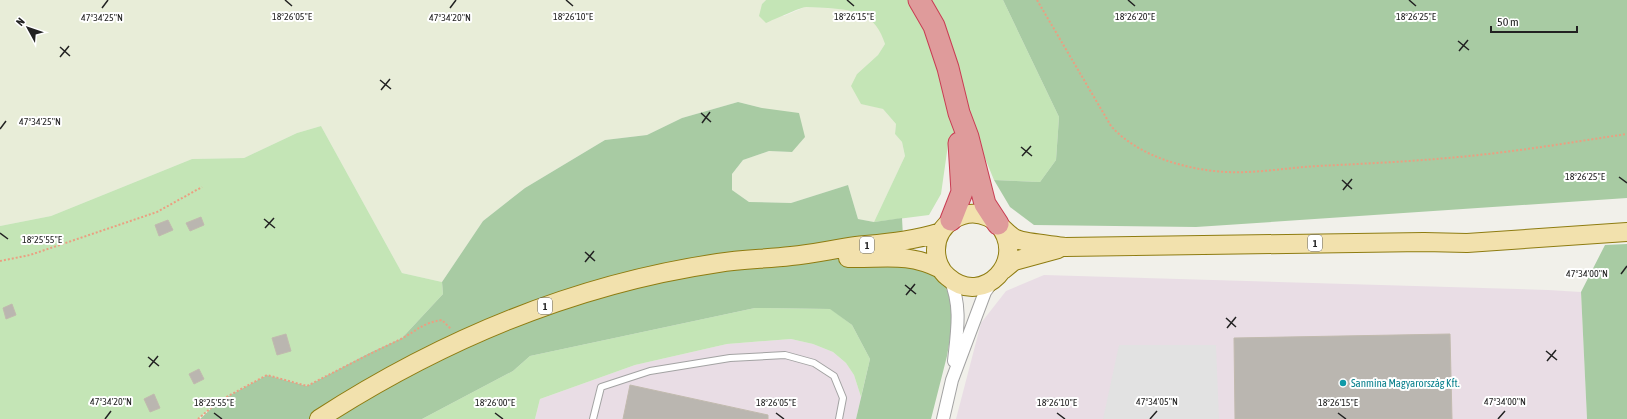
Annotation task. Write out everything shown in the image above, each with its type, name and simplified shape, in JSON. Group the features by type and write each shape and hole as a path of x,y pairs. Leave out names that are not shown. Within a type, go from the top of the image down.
{"highway":[{"path":"919,0 936,33 948,68 959,113 968,137 986,204 998,224"},
{"path":"946,226 962,192 958,137 959,113"}],"main road":[{"name":"1","path":"319,419 365,390 457,341 516,316 616,284 658,274 719,263 793,256 909,241 946,226 962,215 975,214 988,217 1016,239 1064,247 1424,242 1467,243 1627,232"},
{"path":"998,224 1005,234 1008,246 1008,258 998,275"},
{"path":"945,274 936,251 938,238 946,226"},
{"name":"1","path":"793,256 856,258 903,257 926,261 960,284 971,286 983,285 998,275 1014,261 1064,247"}],"street":[{"path":"943,419 952,380 959,318 955,290 945,274"},
{"path":"952,380 985,292 998,275"}],"lane":[{"path":"593,419 602,388 650,370 730,358 785,355 814,363 834,376 843,398 839,419"}],"path":[{"path":"1037,0 1111,126 1118,134 1150,154 1193,167 1214,171 1240,173 1299,167 1382,163 1504,152 1627,134"},
{"path":"0,261 30,255 157,212 202,187"},
{"path":"198,419 219,401 267,375 307,386 369,353 402,338 428,322 442,320 450,326 457,341"}],"shaded area":[{"path":"1044,275 1581,292 1587,419 956,419 981,323 1006,291"},
{"path":"791,339 813,344 833,352 846,363 854,375 861,397 856,419 535,419 540,399 635,365 727,344"},
{"path":"1119,345 1216,345 1219,419 1103,419"}],"green space":[{"path":"0,0 766,0 762,4 784,16 805,7 845,9 858,12 873,22 882,32 885,44 878,55 857,74 861,103 883,109 896,124 895,134 902,142 905,156 874,222 858,219 848,185 791,203 749,202 732,190 732,174 743,160 769,151 792,152 762,108 738,102 682,118 647,135 605,140 525,188 483,221 442,282 402,273 321,126 297,133 244,158 192,159 51,216 0,226"},
{"path":"766,0 1003,0 1059,117 1056,160 1040,182 994,180 973,129 949,138 941,194 929,215 874,222 905,156 902,142 895,134 896,124 883,109 861,104 851,86 857,74 878,55 885,44 881,34 876,26 864,16 856,12 838,9 806,7 766,23 759,16 762,4"},
{"path":"1003,0 1627,0 1627,198 1196,227 1034,225 1010,207 994,180 1040,182 1056,160 1059,117"},
{"path":"738,102 762,108 799,113 805,137 792,152 769,151 743,160 732,174 732,190 749,202 791,203 848,185 858,219 874,222 902,218 904,256 947,281 954,315 947,356 931,419 856,419 870,359 852,325 830,309 755,308 530,356 513,371 422,419 200,419 219,401 267,375 307,386 369,353 402,338 443,294 442,282 483,221 525,188 605,140 647,135 682,118"},
{"path":"321,126 402,273 442,282 443,294 402,338 369,353 307,386 267,375 219,401 198,419 0,419 0,226 51,216 192,159 244,158 297,133"},
{"path":"1627,244 1627,419 1587,419 1581,292 1605,245"},
{"path":"755,308 831,309 852,325 870,359 861,397 854,375 846,363 833,352 813,344 791,339 727,344 635,365 540,399 535,419 422,419 513,371 530,356"}],"building":[{"path":"201,217 204,225 190,231 186,223"},
{"path":"168,220 173,230 159,236 155,225"},
{"path":"12,304 16,315 6,319 3,308"},
{"path":"286,334 291,351 277,355 272,338"},
{"name":"Sanmina Magyarország Kft.","path":"1450,334 1452,419 1235,419 1234,338"},
{"path":"199,369 204,379 194,384 189,374"},
{"path":"630,385 768,415 768,419 623,419"},
{"path":"154,394 160,408 150,412 144,399"}],"place":[{"name":"Sanmina Magyarország Kft.","path":"1343,383"}]}
